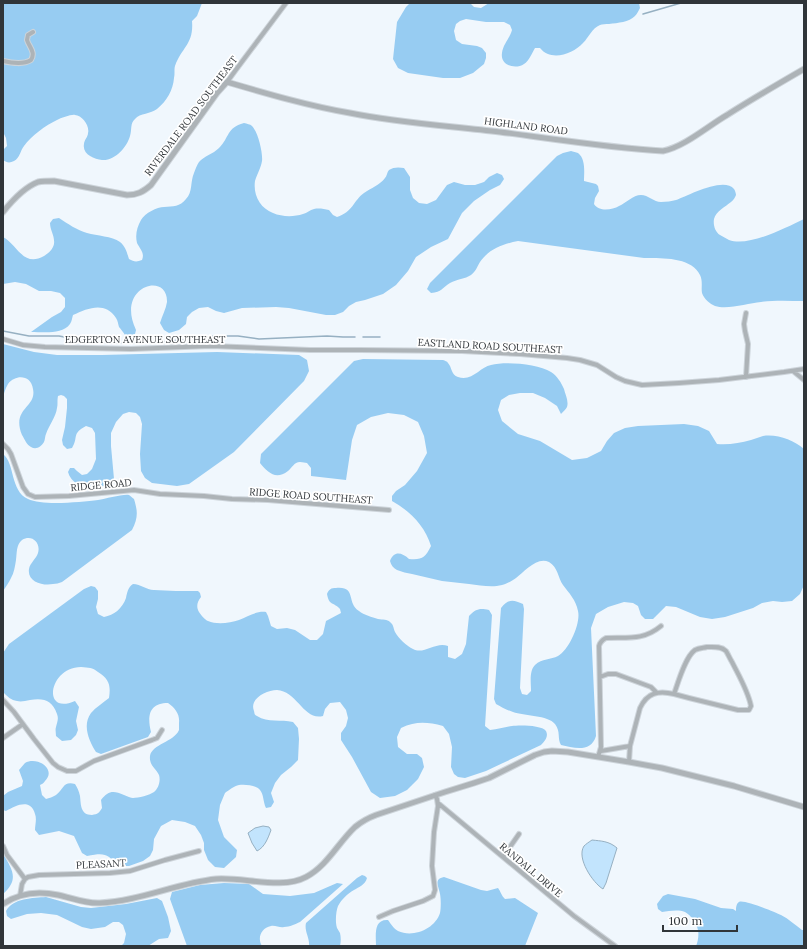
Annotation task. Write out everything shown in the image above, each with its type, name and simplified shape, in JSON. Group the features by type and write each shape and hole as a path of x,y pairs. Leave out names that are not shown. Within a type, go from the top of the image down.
{"street":[{"name":"RIVERDALE ROAD SOUTHEAST","path":"3,212 21,193 36,183 42,181 54,181 127,195 141,193 151,185 217,93 227,82 286,3"},
{"path":"3,61 24,63 31,60 34,55 27,40 28,35 33,32"},
{"name":"HIGHLAND ROAD","path":"227,82 289,100 351,114 615,147 663,151 669,150 683,142 804,69"},
{"path":"746,313 744,324 748,344 746,377"},
{"name":"EDGERTON AVENUE SOUTHEAST","path":"3,339 23,345 45,347 131,348 211,346 288,350"},
{"name":"EASTLAND ROAD SOUTHEAST","path":"288,350 462,351 567,358 589,362 616,377 642,385 746,377 793,371 804,368"},
{"path":"793,371 804,380"},
{"name":"RIDGE ROAD","path":"3,444 11,454 23,487 28,494 32,496 69,496 134,490 160,494 232,499"},
{"name":"RIDGE ROAD SOUTHEAST","path":"232,499 268,500 389,510"},
{"path":"598,757 601,751 599,646 602,640 606,638 639,637 651,633 661,626"},
{"path":"629,762 630,746 642,704 649,696 656,692 674,694 738,710 747,711 751,709 752,706 727,652 720,648 700,648 691,653 674,694"},
{"path":"600,677 608,674 616,674 651,687 656,692"},
{"path":"3,700 54,763 67,771 80,769 94,761 157,738 162,730"},
{"path":"3,738 23,724"},
{"path":"601,751 630,746"},
{"path":"3,904 11,899 27,894 46,893 85,902 100,903 138,897 182,885 215,880 239,879 292,882 299,880 319,869 361,822 376,815 489,778 534,755 544,752 562,751 629,762 712,780 804,807"},
{"path":"379,917 423,901 434,893 435,890 432,866 434,832 438,812 438,803 435,795"},
{"name":"RANDALL DRIVE","path":"438,803 574,916 615,946"},
{"path":"503,857 520,834"},
{"path":"3,846 7,855 25,879 22,884 20,896"},
{"name":"PLEASANT","path":"25,879 39,874 110,873 130,871 199,851"}],"shaded area":[{"path":"3,3 202,3 197,16 192,21 192,29 189,40 175,66 172,87 169,95 157,109 137,117 133,121 131,134 126,145 116,156 107,160 102,160 89,155 84,148 84,143 88,134 87,124 78,115 74,115 66,116 57,120 39,131 27,142 16,160 13,162 6,162 3,160 3,150 7,146 6,138 3,132"},
{"path":"410,3 470,3 474,7 481,8 489,3 639,3 640,8 636,15 630,20 597,26 579,47 568,53 562,55 550,55 540,48 535,48 526,63 520,66 509,65 503,61 502,57 504,47 512,30 510,25 504,22 486,22 466,19 460,21 456,24 454,31 456,40 462,44 482,48 486,53 486,58 484,64 473,73 460,78 443,78 408,73 398,68 393,59 397,22"},
{"path":"244,123 252,126 261,148 262,161 255,181 256,196 264,208 280,215 296,216 313,209 323,209 329,210 337,217 342,215 350,209 360,196 378,185 386,177 389,170 398,167 404,168 410,177 410,190 413,198 419,203 427,204 436,200 447,185 454,182 465,185 475,185 484,182 489,177 497,173 502,175 504,179 500,185 474,201 462,213 448,239 431,247 416,257 408,271 396,285 383,294 356,302 343,312 335,315 326,315 276,307 242,308 224,313 208,307 199,308 192,312 187,317 186,324 179,330 169,333 164,330 160,323 167,302 165,292 160,287 152,286 144,288 137,294 132,303 131,315 136,330 135,334 130,336 125,335 112,313 107,309 102,308 90,308 73,315 70,324 67,328 62,330 52,332 31,332 61,312 65,307 65,298 60,293 39,291 26,284 15,282 3,284 3,237 25,257 37,259 46,255 53,248 54,241 50,223 53,219 59,218 83,232 117,240 124,246 129,259 132,261 142,260 143,253 137,243 136,237 137,228 143,217 155,209 176,206 184,202 190,193 193,176 199,162 219,148 234,127"},
{"path":"571,151 578,153 581,156 584,166 584,181 596,184 598,186 599,191 595,198 594,204 596,207 602,209 609,209 622,205 638,195 644,195 658,202 667,202 676,200 705,188 722,185 729,186 734,189 736,195 732,201 721,209 715,216 714,224 718,234 729,240 746,241 757,239 804,219 804,301 772,301 732,307 715,306 707,301 703,295 701,277 696,269 683,262 518,241 492,250 484,257 471,275 447,285 442,290 437,292 431,293 427,289 430,283 557,156"},
{"path":"3,344 34,352 57,355 217,352 299,355 307,360 309,371 304,381 234,452 189,484 177,486 152,483 145,478 141,471 140,454 142,424 140,417 136,413 129,412 123,414 116,422 111,433 114,479 102,487 90,487 74,481 68,472 70,468 74,468 82,475 87,474 92,469 96,459 95,433 92,428 86,426 78,431 72,448 67,449 63,445 62,440 65,427 67,399 61,395 58,396 54,418 47,431 44,442 37,448 33,448 28,445 19,426 22,414 33,395 32,384 26,379 19,377 11,381 7,386 3,401"},
{"path":"363,359 443,360 448,362 454,375 463,378 472,376 487,366 505,363 530,365 545,369 555,375 564,389 567,400 567,408 561,414 557,406 545,398 533,393 509,395 501,400 498,410 502,421 518,434 540,441 572,460 587,458 601,451 614,433 625,428 638,426 684,424 698,426 709,431 717,444 739,443 763,436 785,438 795,443 804,449 804,585 800,594 792,601 773,601 762,603 753,608 725,617 712,619 700,617 676,607 666,606 653,619 645,619 641,615 638,606 633,603 624,602 608,607 596,614 591,628 596,736 594,741 586,747 576,748 561,745 558,730 552,721 542,717 511,711 496,704 494,699 501,608 508,601 516,601 523,604 524,609 520,688 522,694 527,695 531,691 531,674 535,665 541,661 558,656 562,653 573,636 578,622 576,603 561,582 552,564 549,562 540,561 504,585 490,586 442,581 399,571 391,564 390,561 396,554 401,554 409,559 417,559 425,556 431,546 425,532 411,514 392,501 392,496 396,491 405,485 417,471 427,453 424,436 418,422 404,415 388,413 371,417 357,425 352,440 346,480 311,476 311,468 307,463 298,462 284,474 276,475 266,470 260,463 261,454 354,361"},
{"path":"3,454 7,458 18,490 22,495 34,501 52,503 72,502 129,495 134,499 137,511 132,530 62,582 56,584 40,584 30,577 29,569 39,549 35,540 26,538 20,542 13,574 3,591"},
{"path":"133,584 151,590 198,591 201,597 197,604 197,608 204,619 212,622 232,622 255,613 266,612 271,626 277,629 287,628 295,630 310,640 317,640 323,634 326,621 341,613 338,607 330,602 327,594 331,589 342,588 349,592 355,608 366,615 389,621 398,637 411,648 421,650 439,645 448,646 448,657 455,659 462,654 466,644 469,616 478,610 489,610 492,615 485,726 490,730 515,726 535,727 544,729 547,733 547,737 541,745 486,771 465,778 458,777 454,774 451,767 452,747 449,734 443,726 422,723 406,726 401,728 397,737 398,747 407,754 417,754 422,758 424,767 418,779 407,790 395,796 380,798 371,792 341,740 341,733 346,726 348,718 346,710 340,702 330,703 325,709 323,716 316,716 305,710 290,695 273,690 264,693 256,699 253,707 255,714 261,718 270,720 293,722 298,728 298,760 281,775 275,783 271,793 274,802 271,807 266,808 260,790 253,786 239,785 233,787 225,793 220,805 218,820 224,837 237,850 236,857 224,868 215,867 208,860 201,835 195,826 185,822 172,820 161,826 154,839 153,850 150,856 143,861 129,866 120,866 112,859 102,854 87,856 82,853 74,836 59,831 39,835 35,830 36,816 33,809 27,804 19,805 6,811 3,810 3,796 8,792 22,786 23,781 19,770 25,763 30,761 40,762 49,772 44,782 40,785 42,795 46,799 59,793 64,786 71,783 75,784 79,792 83,811 88,815 96,814 102,808 101,800 108,793 117,792 133,798 141,797 155,791 159,785 160,777 153,767 150,756 155,749 173,737 179,730 178,714 168,703 157,705 151,712 149,721 151,732 148,737 101,754 96,752 89,738 87,728 88,718 97,707 109,698 110,689 107,680 92,668 81,667 70,669 62,674 56,682 53,690 54,697 57,702 64,704 75,701 79,707 76,721 78,730 76,735 71,740 62,741 56,736 58,716 50,703 39,699 17,701 11,699 4,693 3,653 9,644 84,589 91,586 95,587 98,591 96,607 98,614 104,617 111,615 120,608 126,598 129,588"},
{"path":"263,826 269,827 271,830 264,845 257,851 248,833 255,828"},
{"path":"592,840 602,841 617,848 603,889 590,876 582,857 584,846"},
{"path":"3,854 12,870 13,879 8,889 3,894"},
{"path":"362,875 367,878 362,886 345,897 337,908 336,923 340,933 340,946 309,946 306,923"},
{"path":"444,877 481,890 487,891 498,888 505,899 515,898 538,913 525,946 376,946 376,929 383,920 388,920 394,928 404,933 417,933 433,924 441,909 438,881"},
{"path":"224,883 249,884 263,894 290,896 314,893 337,883 343,884 300,922 282,927 268,927 262,931 260,940 262,946 187,946 170,899 172,892 200,885"},
{"path":"668,894 695,899 721,908 733,909 736,911 737,904 742,902 778,913 804,930 804,946 696,946 698,930 695,922 689,915 682,911 674,910 662,912 658,909 657,904 663,896"},
{"path":"46,897 81,907 91,908 126,904 157,898 162,901 171,931 168,938 159,939 148,946 121,946 124,943 126,934 123,925 119,922 113,922 105,927 91,929 82,927 57,915 41,913 27,914 11,919 7,916 6,911 13,903"}],"waterway":[{"path":"643,14 681,3"},
{"path":"3,331 29,336 59,336 110,343 171,341 215,336 238,336 259,339 327,336 355,337"},
{"path":"363,337 380,337"}]}
